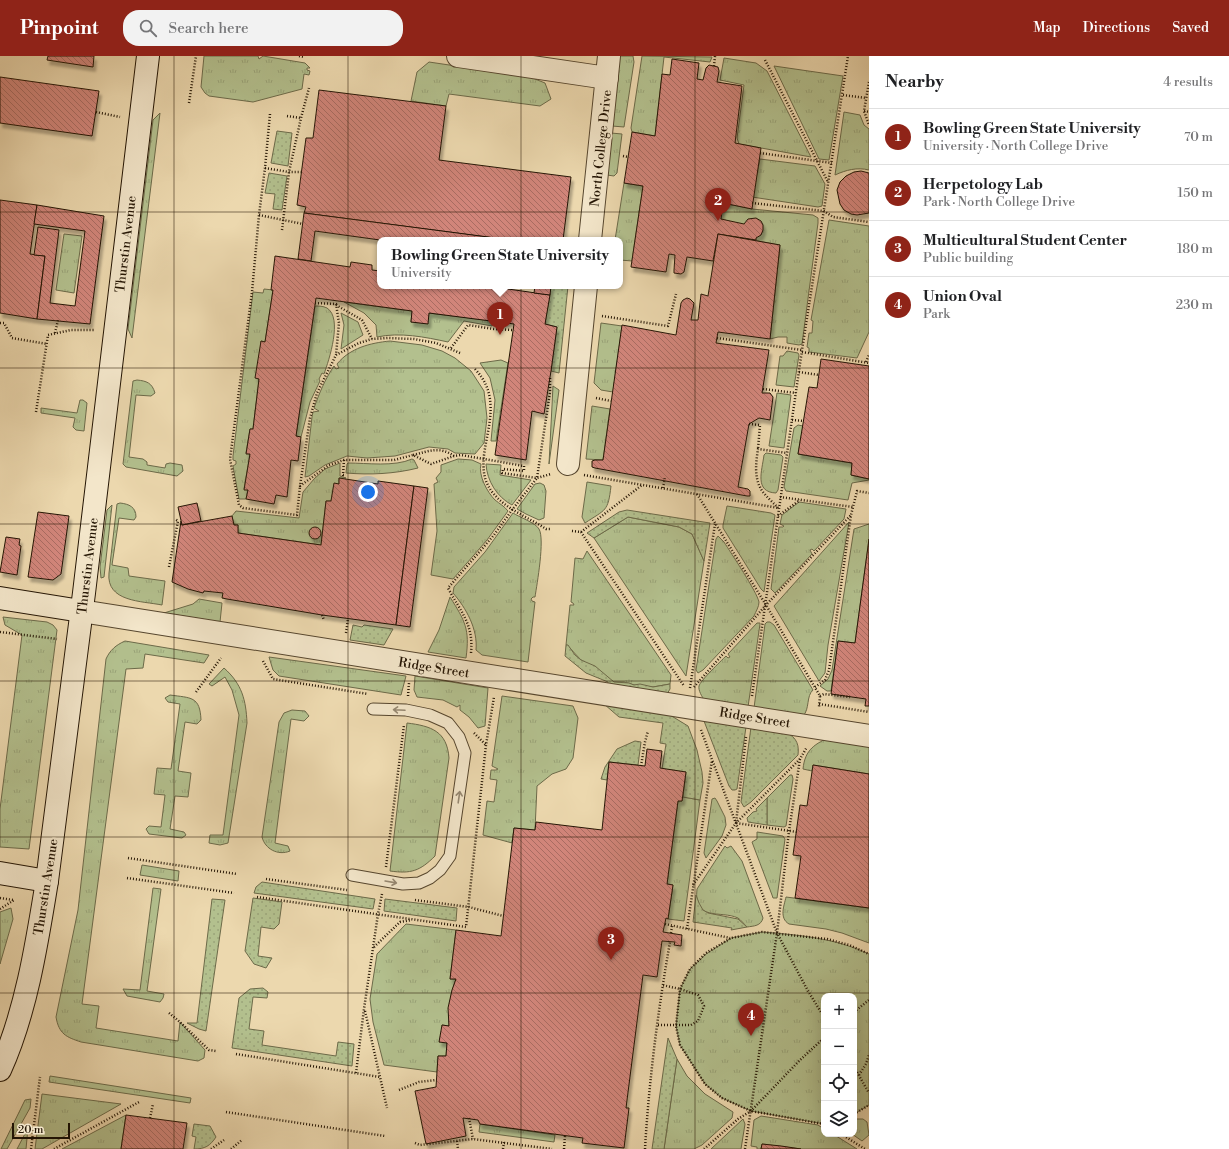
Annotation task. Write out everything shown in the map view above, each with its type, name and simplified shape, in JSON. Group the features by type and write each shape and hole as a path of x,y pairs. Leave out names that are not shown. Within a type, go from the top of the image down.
{"street":[{"name":"Thurstin Avenue","path":"0,1070 11,1044 29,977 48,881 148,56"},
{"path":"458,56 607,78"},
{"name":"North College Drive","path":"590,237 609,56"},
{"path":"568,471 586,289"},
{"name":"Ridge Street","path":"0,598 593,692 690,700 749,716 869,736"},
{"path":"0,873 48,881"}],"lane":[{"path":"352,875 403,884 419,883 430,878 440,870 450,856 465,753 459,737 448,724 430,715 406,710 373,709"}],"path":[{"path":"189,103 196,56"},
{"path":"300,56 304,57"},
{"path":"714,66 715,56"},
{"path":"736,823 749,716 766,605 780,497 848,56"},
{"path":"765,60 829,183"},
{"path":"869,82 864,111 869,126"},
{"path":"282,230 289,172 309,88"},
{"path":"842,95 866,98"},
{"path":"864,111 869,112"},
{"path":"96,112 123,118"},
{"path":"270,114 266,168 259,215 252,292 230,459 239,505 243,508 296,514 310,418 317,393 336,355 339,323 336,304"},
{"path":"287,116 301,118"},
{"path":"760,152 832,163"},
{"path":"623,156 628,157"},
{"path":"266,168 289,172 302,172"},
{"path":"752,202 824,211 834,217 869,222"},
{"path":"259,215 303,224"},
{"path":"598,316 668,326 676,294"},
{"path":"315,303 336,304 362,320 372,339"},
{"path":"55,333 58,320"},
{"path":"0,323 4,323 12,338 47,344"},
{"path":"450,348 468,325 513,330"},
{"path":"36,412 48,335 71,330 98,330"},
{"path":"717,338 868,362 869,355"},
{"path":"336,355 358,343 372,339 414,339 436,342 460,353"},
{"path":"475,369 480,374 487,387 490,401 491,416 483,470 492,492 512,510 546,528 551,529"},
{"path":"799,372 819,375"},
{"path":"471,660 472,646 468,622 448,588 494,536 537,478 550,392 550,378"},
{"path":"763,389 796,393"},
{"path":"598,399 611,401"},
{"path":"792,420 804,421"},
{"path":"750,424 760,425 756,465 761,489 779,508"},
{"path":"758,449 787,453"},
{"path":"300,486 329,465 344,460 394,460 434,450 445,451 454,456"},
{"path":"413,455 431,464 454,456 471,456 484,460 524,466 524,471 503,469 502,473 537,478 568,471 779,508"},
{"path":"344,460 343,475 346,475"},
{"path":"663,488 665,476"},
{"path":"572,532 581,532 642,485"},
{"path":"815,688 825,680 829,670 851,515 857,491 869,493"},
{"path":"693,885 736,823 800,759 818,728 820,696 766,605 697,494"},
{"path":"780,497 853,507"},
{"path":"778,516 800,500"},
{"path":"690,700 766,605 851,515"},
{"path":"169,567 178,521 175,519"},
{"path":"690,700 715,524"},
{"path":"581,532 690,700 777,933 808,991 821,1011"},
{"path":"322,615 324,620"},
{"path":"346,634 348,619"},
{"path":"0,632 61,640"},
{"path":"196,692 221,658"},
{"path":"257,897 466,927 486,745 495,692"},
{"path":"820,696 824,694 850,697"},
{"path":"819,704 869,712"},
{"path":"386,871 404,719"},
{"path":"641,766 648,732"},
{"path":"745,1149 777,933 789,831 800,759"},
{"path":"687,929 712,760"},
{"path":"736,823 797,832"},
{"path":"128,858 237,874"},
{"path":"127,878 234,893"},
{"path":"356,1073 373,947 383,890"},
{"path":"0,898 14,900 0,909"},
{"path":"373,947 400,922 414,919"},
{"path":"664,924 731,938"},
{"path":"671,933 672,925"},
{"path":"821,1123 751,1111 722,1098 704,1084 680,1045 676,1026 680,989 690,970 706,954 731,938 762,932 827,939 869,954"},
{"path":"645,1149 647,1114 662,985 670,942"},
{"path":"658,1025 690,1025 698,1021 704,1006 698,995 662,985"},
{"path":"857,1010 868,1001 869,1006"},
{"path":"364,1008 387,1108"},
{"path":"169,1013 209,1050 216,1051"},
{"path":"704,1149 738,1119 751,1111 800,1060 821,1041"},
{"path":"236,1054 380,1077"},
{"path":"859,1075 866,1064 869,1055"},
{"path":"857,1072 869,1093"},
{"path":"31,1149 40,1077"},
{"path":"399,1090 419,1082 436,1080"},
{"path":"54,1149 139,1102"},
{"path":"150,1118 153,1104"},
{"path":"857,1112 869,1105"},
{"path":"226,1112 385,1136"},
{"path":"469,1118 473,1139"},
{"path":"564,1149 565,1136"},
{"path":"846,1137 865,1149"},
{"path":"415,1143 420,1145 473,1139 552,1149"},
{"path":"211,1149 224,1140"},
{"path":"232,1149 242,1140"},
{"path":"457,1141 458,1149"},
{"path":"503,1149 504,1142"}],"green space":[{"path":"204,56 258,56 259,59 263,56 305,63 310,68 307,68 307,70 310,71 309,75 304,74 302,89 253,102 209,96 201,87"},
{"path":"619,56 633,56 634,62 624,127 612,126"},
{"path":"642,56 712,57 710,62 664,57 655,136 632,132 631,128"},
{"path":"724,58 756,63 767,71 811,157 739,144 737,138 744,85 720,80"},
{"path":"429,62 530,77 545,83 551,99 540,106 449,94 446,106 411,101 417,72"},
{"path":"774,66 843,76 829,160 819,159"},
{"path":"844,112 860,115 864,125 869,129 869,170 852,170 835,175"},
{"path":"160,113 132,338 128,329 153,120"},
{"path":"277,131 292,133 288,166 271,163"},
{"path":"611,133 622,134 617,173 614,176 607,175"},
{"path":"760,159 815,166 825,184 822,206 818,207 752,197"},
{"path":"269,173 287,176 282,210 273,209 275,194 265,193"},
{"path":"624,183 643,186 632,261 623,260 623,237 615,237"},
{"path":"723,203 752,209 813,215 818,218 802,344 787,343 787,337 770,339 780,245 718,234"},
{"path":"829,220 869,226 869,332 857,358 809,352 809,348 807,347 809,333 812,333 813,321 811,320"},
{"path":"64,234 82,236 74,293 56,290"},
{"path":"264,289 273,290 265,342 261,341 259,379 253,429 250,429 246,453 250,454 244,489 248,490 246,499 239,499 233,466 236,464 236,461 233,460 233,456 253,292 263,293"},
{"path":"551,289 568,289 559,373 551,371 557,327 545,324"},
{"path":"344,302 412,311 411,322 427,323 429,313 494,321 492,326 464,321 448,342 404,335 377,337 376,325 364,313"},
{"path":"315,306 326,307 332,313 334,321 333,340 324,374 322,373 319,379 320,381 310,402 301,437 296,436"},
{"path":"341,313 358,322 363,335 341,349 344,325"},
{"path":"601,323 622,326 613,392 601,390 594,383"},
{"path":"390,341 422,345 442,351 455,358 471,371 484,391 487,418 484,443 475,454 455,453 448,449 429,447 395,456 367,458 347,456 325,465 309,476 305,477 313,412 319,411 314,408 322,387 334,366 336,369 339,368 337,364 342,358 354,350 375,343"},
{"path":"787,351 798,353 799,355 794,387 776,385 780,356 783,356"},
{"path":"501,360 508,363 496,441 491,441 495,400 490,378 480,363"},
{"path":"137,380 149,383 155,393 151,396 136,395 129,457 143,459 147,462 147,465 165,468 166,464 170,463 182,465 183,471 177,476 126,467 123,464 133,381"},
{"path":"553,386 559,390 549,464"},
{"path":"777,393 791,395 784,448 769,446"},
{"path":"80,400 87,403 84,431 76,430 73,427 75,418 41,413 41,408 77,413"},
{"path":"592,406 610,409 603,460 586,459"},
{"path":"798,425 803,426 798,454 852,463 851,475 869,479 852,483 848,500 786,491 784,487 794,428"},
{"path":"766,453 781,455 783,457 778,490 776,493 769,492 762,485 761,474 764,455"},
{"path":"412,459 418,468 382,474 346,473 348,463 389,464"},
{"path":"458,459 472,460 481,464 480,468 482,478 486,488 495,500 508,511 487,540 453,579 431,575 437,531 434,484 438,482 436,478 441,472 441,465"},
{"path":"340,463 340,476 346,478 339,478 339,484 334,484 331,501 326,501 321,545 238,533 238,525 234,525 232,516 236,511 299,518 303,492 325,469"},
{"path":"486,464 501,465 500,475 531,480 512,505 497,493 488,476"},
{"path":"587,482 611,486 609,501 605,509 585,523 582,517"},
{"path":"540,483 544,485 546,491 544,518 539,520 517,509 535,484"},
{"path":"799,502 846,509 844,519 814,551 812,549 810,550 812,554 775,593 771,589 779,527 784,526 780,524 782,515"},
{"path":"117,504 126,504 133,508 136,517 134,520 119,518 112,565 128,568 129,576 165,581 162,605 136,601 119,595 113,590 110,583 109,573"},
{"path":"112,505 104,577 101,578 100,567 107,510"},
{"path":"727,506 771,513 775,515 764,592 723,528"},
{"path":"627,510 710,523 704,561 692,534 679,527 628,517 594,538 587,533 619,512"},
{"path":"513,513 535,525 541,534 540,562 535,597 531,599 535,602 528,662 482,655 476,650 475,634 470,619 467,612 453,593 454,587 485,552"},
{"path":"628,517 679,527 692,534 704,561 686,676 594,538"},
{"path":"849,522 828,645 825,673 819,681 774,606"},
{"path":"869,524 869,539 855,643 838,641 831,691 827,691 820,686 828,679 832,670 854,529"},
{"path":"718,536 724,542 749,582 759,604 754,616 703,670 698,673 696,670 716,539"},
{"path":"587,551 671,675 670,684 653,687 634,685 624,682 614,682 581,660 566,645 570,605 574,605 571,602 575,558 583,559"},
{"path":"450,597 463,619 467,632 466,658 428,652 439,630"},
{"path":"199,599 222,603 220,622 164,613 193,604"},
{"path":"3,617 47,622 53,625 57,630 29,849 0,847 0,809 22,635 5,625"},
{"path":"767,622 774,625 813,690 809,696 807,710 803,716 754,708 765,624"},
{"path":"757,623 760,624 748,707 705,701 699,689 700,683 726,656 728,658 730,657 728,654"},
{"path":"353,625 393,629 384,645 350,640"},
{"path":"125,641 209,655 204,663 145,654 143,668 126,669 82,1004 99,1006 96,1028 178,1041 180,1022 205,1050 204,1058 198,1061 81,1042 64,1034 57,1023 56,1017 78,910 106,659 114,648"},
{"path":"566,645 568,645 575,655 581,660 595,666 614,682 629,683 634,685 640,684 653,687 670,684 670,689 667,694 607,686 608,682 586,673 565,656"},
{"path":"269,657 406,676 401,695 279,676 273,670"},
{"path":"224,668 235,680 242,693 246,707 247,723 228,843 220,845 209,843 210,835 223,835 239,715 232,690 225,677 212,686 209,684"},
{"path":"415,676 488,688 485,726 478,728 469,717 460,710 460,705 457,707 443,700 417,697 414,690"},
{"path":"170,695 189,698 196,702 199,706 201,720 197,724 185,722 178,771 191,773 188,797 175,796 170,829 184,832 186,835 182,838 149,834 146,829 149,826 161,827 165,795 154,794 157,768 171,769 180,704 168,702 165,698"},
{"path":"502,696 573,706 578,718 573,758 566,769 552,774 537,786 535,830 514,828 512,843 483,835 487,801 494,802 497,780 490,779 491,770 498,769 492,766"},
{"path":"604,704 665,712 688,726 697,750 702,772 703,783 700,800 683,797 686,772 662,769 666,744 660,743 663,723 619,717"},
{"path":"292,710 305,711 309,716 304,721 291,719 275,843 288,846 290,851 281,853 269,848 262,837 279,722 284,713"},
{"path":"704,721 746,727 737,789 735,790 732,790 729,786"},
{"path":"407,723 430,728 441,736 448,749 449,758 435,856 420,868 410,872 397,872 390,871"},
{"path":"751,727 775,730 790,735 795,739 798,746 798,755 751,802 744,807 741,802"},
{"path":"832,736 869,741 869,774 813,765 812,771 803,769 806,757 812,748"},
{"path":"635,741 641,742 638,765 609,762 607,780 601,779 605,767 617,749"},
{"path":"790,775 792,775 793,779 786,826 767,825 767,798"},
{"path":"683,797 700,800 684,921 668,919 673,885 667,884 678,801 682,801"},
{"path":"715,798 725,817 726,825 722,836 706,858 704,853 712,799"},
{"path":"767,798 767,825 748,822 747,818 753,812 757,811 756,809"},
{"path":"757,832 783,836 785,839 777,898 773,898 752,842 757,839"},
{"path":"725,846 727,848 731,846 742,861 763,918 761,923 757,925 747,927 738,918 710,913 704,911 699,906 697,889"},
{"path":"142,865 179,871 178,881 140,875"},
{"path":"262,882 375,899 373,909 254,893 256,887"},
{"path":"153,888 161,889 147,991 164,994 160,1002 127,996 123,989 140,990"},
{"path":"696,895 703,910 708,913 738,919 747,927 731,930 732,928 693,922"},
{"path":"786,897 869,908 869,943 826,929 789,924 784,919 783,915"},
{"path":"253,898 282,902 279,924 274,929 261,927 258,956 272,958 266,968 254,964 245,951"},
{"path":"212,899 225,900 206,1031 187,1023 197,1023"},
{"path":"385,899 457,908 456,921 384,911"},
{"path":"11,908 13,919 0,964 0,912"},
{"path":"406,924 456,930 450,979 456,979 450,1002 449,1026 442,1025 447,1043 446,1056 438,1056 437,1072 384,1065 373,1022 370,999 377,954"},
{"path":"762,932 803,936 843,944 869,954 869,1105 857,1112 857,993 821,993 821,1123 751,1111 722,1098 705,1084 680,1045 676,1026 680,989 690,969 706,954 731,938"},
{"path":"263,988 268,992 267,998 253,997 249,1029 264,1031 262,1045 336,1056 338,1042 354,1044 352,1066 232,1048 239,998 250,989"},
{"path":"668,1038 677,1059 664,1149 652,1149"},
{"path":"677,1059 687,1076 705,1094 733,1112 732,1118 702,1145 694,1149 664,1149"},
{"path":"50,1076 191,1098 190,1103 49,1082"},
{"path":"42,1094 121,1104 42,1149 35,1149"},
{"path":"31,1099 30,1108 7,1149 1,1149 25,1100"},
{"path":"126,1115 121,1149 62,1149"},
{"path":"761,1116 818,1125 821,1127 821,1137 838,1137 857,1149 801,1149 762,1144 761,1149 757,1149 757,1147 751,1146 754,1120"},
{"path":"743,1119 745,1124 741,1149 711,1149"},
{"path":"857,1119 863,1119 867,1122 869,1135 862,1141 856,1137"},
{"path":"194,1124 210,1126 216,1137 212,1143 201,1148 194,1149 196,1137 192,1136"},
{"path":"480,1124 555,1135 554,1142 479,1132"},
{"path":"28,1128 26,1149 17,1149"}],"building":[{"path":"48,56 94,56 93,67 47,60"},
{"path":"672,59 699,63 697,79 703,80 706,68 709,65 718,67 719,71 717,82 742,86 735,143 761,148 752,209 723,203 721,219 744,224 748,219 756,218 761,221 763,225 761,235 756,238 756,240 718,234 713,261 687,257 684,272 681,274 674,273 675,255 669,254 666,272 631,267 643,186 624,183 632,132 655,136 662,74 670,75"},
{"path":"0,77 99,91 92,136 0,123"},
{"path":"319,90 446,106 439,160 571,177 563,237 486,237 304,213 306,207 297,205 306,138 313,138"},
{"path":"861,171 869,173 869,213 857,215 851,214 844,210 840,204 837,190 840,182 846,176 854,172"},
{"path":"0,200 37,205 30,254 45,256 37,319 0,313"},
{"path":"37,205 104,216 90,324 37,319 45,256 34,255 38,227 59,230 50,303 75,306 85,231 34,224"},
{"path":"304,213 486,237 377,237 377,240 315,231 311,261 298,259"},
{"path":"718,234 780,245 770,339 718,332 716,343 769,350 762,393 770,393 773,397 770,420 759,418 749,424 738,487 748,489 750,491 750,496 592,467 592,461 603,460 622,325 676,335 681,303 687,298 694,303 691,320 698,320 701,294 708,296"},
{"path":"275,256 350,267 351,262 372,265 372,270 377,271 377,289 508,289 550,295 545,324 557,327 551,371 544,414 532,411 526,460 495,455 514,324 429,313 428,324 411,322 412,311 316,298 296,436 301,437 298,461 291,460 287,497 276,495 274,504 246,499 248,490 244,490 250,454 246,454 250,429 253,429 259,379 255,378 261,341 265,342 273,290 271,290"},
{"path":"535,289 551,289 550,295 534,293"},
{"path":"821,359 869,366 869,479 851,475 852,463 798,454 809,387 817,388"},
{"path":"339,478 378,484 378,481 414,486 396,625 322,615 227,599 222,598 223,593 204,591 203,593 188,589 172,582 181,521 182,525 232,516 234,525 238,525 238,533 321,545 326,501 331,501 334,483 339,484"},
{"path":"414,486 428,488 410,627 396,625"},
{"path":"197,503 201,521 182,525 178,507"},
{"path":"38,512 69,516 61,574 53,580 28,577"},
{"path":"317,527 320,528 320,538 313,539 310,538 309,531 310,528"},
{"path":"6,537 20,539 19,545 21,546 17,575 0,572"},
{"path":"869,539 869,706 865,706 866,699 831,694 838,641 855,643"},
{"path":"647,749 662,751 660,768 686,772 682,801 678,801 667,884 673,885 668,919 666,918 663,932 682,935 681,946 674,945 675,942 662,941 657,977 643,975 626,1108 629,1108 624,1148 582,1143 583,1138 480,1124 478,1120 463,1118 466,1136 426,1144 415,1091 436,1087 438,1056 446,1056 447,1043 439,1042 442,1025 449,1026 448,1008 456,979 450,979 456,930 501,936 514,828 535,830 536,822 602,830 609,762 645,766"},
{"path":"813,765 869,774 869,908 795,898 801,856 793,855 800,805 807,806"},
{"path":"126,1115 187,1123 183,1149 121,1149"},
{"path":"762,1144 781,1146 801,1149 761,1149"}],"place":[{"name":"Herpetology Lab","path":"718,221"},
{"name":"Bowling Green State University","path":"500,335"},
{"name":"Multicultural Student Center","path":"611,960"},
{"name":"Union Oval","path":"751,1036"}]}
